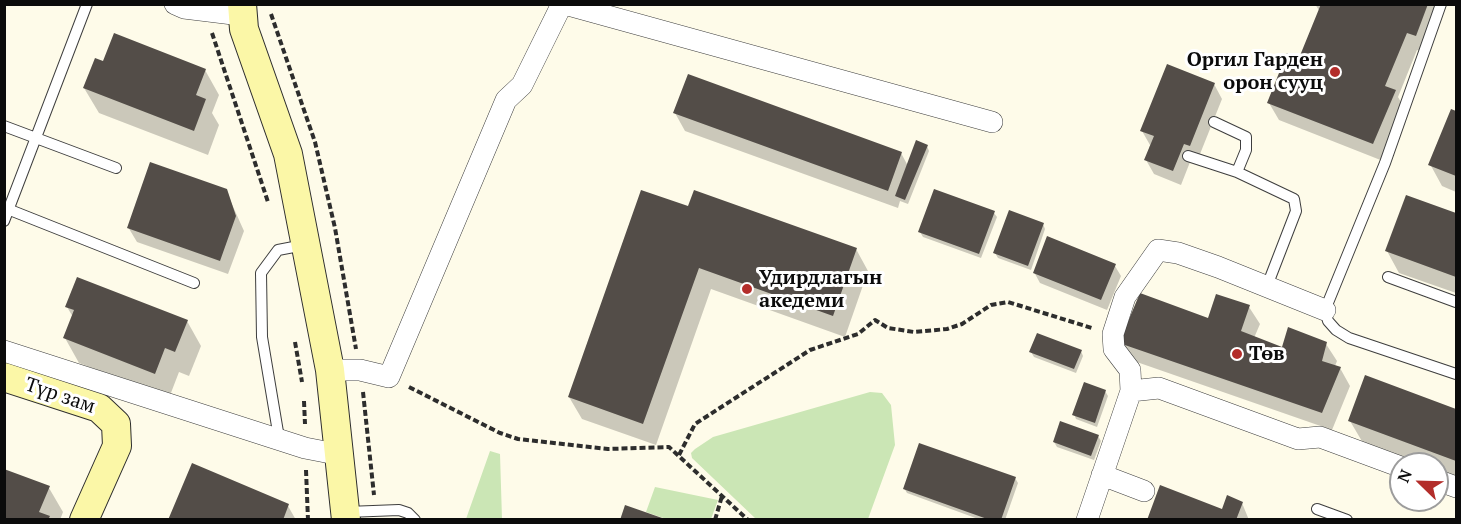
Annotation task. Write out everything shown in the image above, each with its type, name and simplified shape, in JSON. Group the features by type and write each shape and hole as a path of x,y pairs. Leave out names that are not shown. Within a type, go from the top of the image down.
{"main road":[{"path":"236,13 288,154 330,370 347,516"},
{"name":"Түр зам","path":"4,377 99,408 116,424 117,446 84,519"}],"street":[{"path":"175,4 184,8 236,13"},
{"path":"330,370 360,370 389,377 506,100 522,85 563,4 992,122"},
{"path":"1087,519 1131,391 1130,370 1114,349 1113,334 1125,297 1158,250 1188,257 1325,310"},
{"path":"4,351 279,438 341,455"},
{"path":"1131,391 1159,388 1298,439 1320,437 1389,462"},
{"path":"1102,475 1144,491"}],"lane":[{"path":"4,222 7,209 87,4"},
{"path":"1441,4 1385,163 1325,310 1328,321 1336,330 1349,338 1456,374"},
{"path":"1214,122 1246,137 1246,150 1237,172"},
{"path":"4,126 116,168"},
{"path":"1188,156 1237,172 1294,199 1296,205 1289,232 1267,286"},
{"path":"7,209 194,283"},
{"path":"279,438 262,337 261,273 278,250 306,244"},
{"path":"1388,277 1456,302"},
{"path":"1317,509 1347,519"},
{"path":"347,516 399,510 415,519"}],"path":[{"path":"679,455 695,424 810,350 858,334 875,320 888,328 914,332 947,330 962,324 991,305 1008,302 1113,334"},
{"path":"389,377 500,433 518,439 608,449 669,447 748,519"},
{"path":"714,519 723,496"}],"green space":[{"path":"870,392 882,393 891,405 895,445 868,519 756,519 692,458 691,453 695,449 713,437"},
{"path":"490,451 500,454 502,519 466,519"},
{"path":"655,487 718,500 711,519 666,519 646,512"}],"building":[{"name":"Оргил Гарден орон сууц","path":"1321,4 1428,4 1416,36 1407,33 1385,86 1396,90 1373,144 1267,103 1287,53 1299,58"},
{"path":"114,33 206,69 196,95 206,99 194,131 83,88 95,58 103,61"},
{"path":"1167,64 1215,83 1190,146 1184,144 1173,171 1144,160 1154,136 1140,131"},
{"path":"688,74 902,152 888,191 673,113"},
{"path":"1451,109 1456,111 1456,176 1428,165"},
{"path":"916,140 928,145 905,200 895,196"},
{"path":"150,162 227,189 236,216 220,261 127,228"},
{"path":"934,189 995,211 979,254 918,232"},
{"path":"641,190 688,206 694,190 857,248 833,316 699,268 643,424 568,397"},
{"path":"1406,195 1456,213 1456,277 1385,251"},
{"path":"1009,210 1044,223 1028,266 993,253"},
{"path":"1047,236 1116,264 1101,300 1033,273"},
{"path":"77,277 188,320 175,352 165,348 155,374 63,338 74,310 65,307"},
{"name":"Төв","path":"1140,293 1208,318 1216,294 1250,305 1241,331 1282,347 1288,327 1327,342 1322,361 1341,367 1322,413 1119,343"},
{"path":"1037,333 1082,350 1074,369 1029,352"},
{"path":"1365,375 1456,409 1456,461 1449,458 1449,452 1432,452 1348,421"},
{"path":"1084,382 1106,390 1095,423 1072,415"},
{"path":"1060,421 1099,435 1091,456 1053,442"},
{"path":"919,443 1016,477 1001,520 990,520 903,489"},
{"path":"192,463 289,504 283,520 168,520"},
{"path":"4,469 50,486 39,512 50,516 48,520 4,520"},
{"path":"1160,485 1222,509 1227,495 1243,502 1236,520 1147,520"},
{"path":"625,505 665,519 665,520 620,520"}],"place":[{"name":"Оргил Гарден орон сууц","path":"1335,72"},
{"name":"Удирдлагын акедеми","path":"747,289"},
{"name":"Төв","path":"1237,354"}]}
